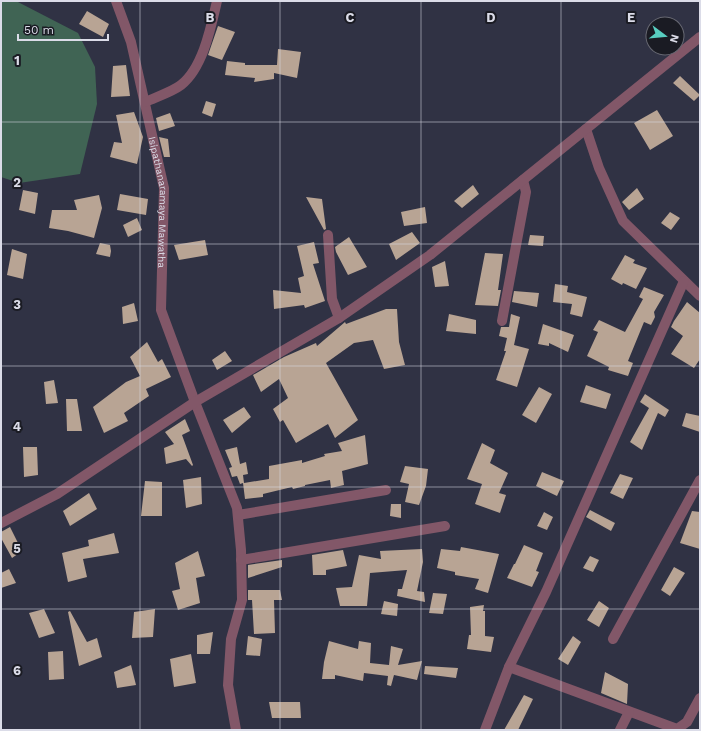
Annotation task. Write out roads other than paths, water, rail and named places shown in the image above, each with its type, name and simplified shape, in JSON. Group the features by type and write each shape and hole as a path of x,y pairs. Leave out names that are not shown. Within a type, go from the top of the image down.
{"street":[{"name":"Isipathanaramaya Mawatha","path":"116,1 131,42 164,188 161,310 195,402 238,508 242,600 231,639 228,685 236,730"},
{"path":"145,102 180,86 191,76 207,42 217,1"},
{"path":"1,523 57,494 195,402 339,318 430,255 700,37"},
{"path":"586,129 599,168 623,221 700,296"},
{"path":"502,321 526,192 523,180"},
{"path":"328,235 332,299 339,318"},
{"path":"485,730 509,667 546,592 684,281"},
{"path":"613,639 700,480"},
{"path":"238,515 386,490"},
{"path":"241,560 445,526"},
{"path":"509,667 677,729 686,722 700,698"},
{"path":"620,730 629,712"}]}
